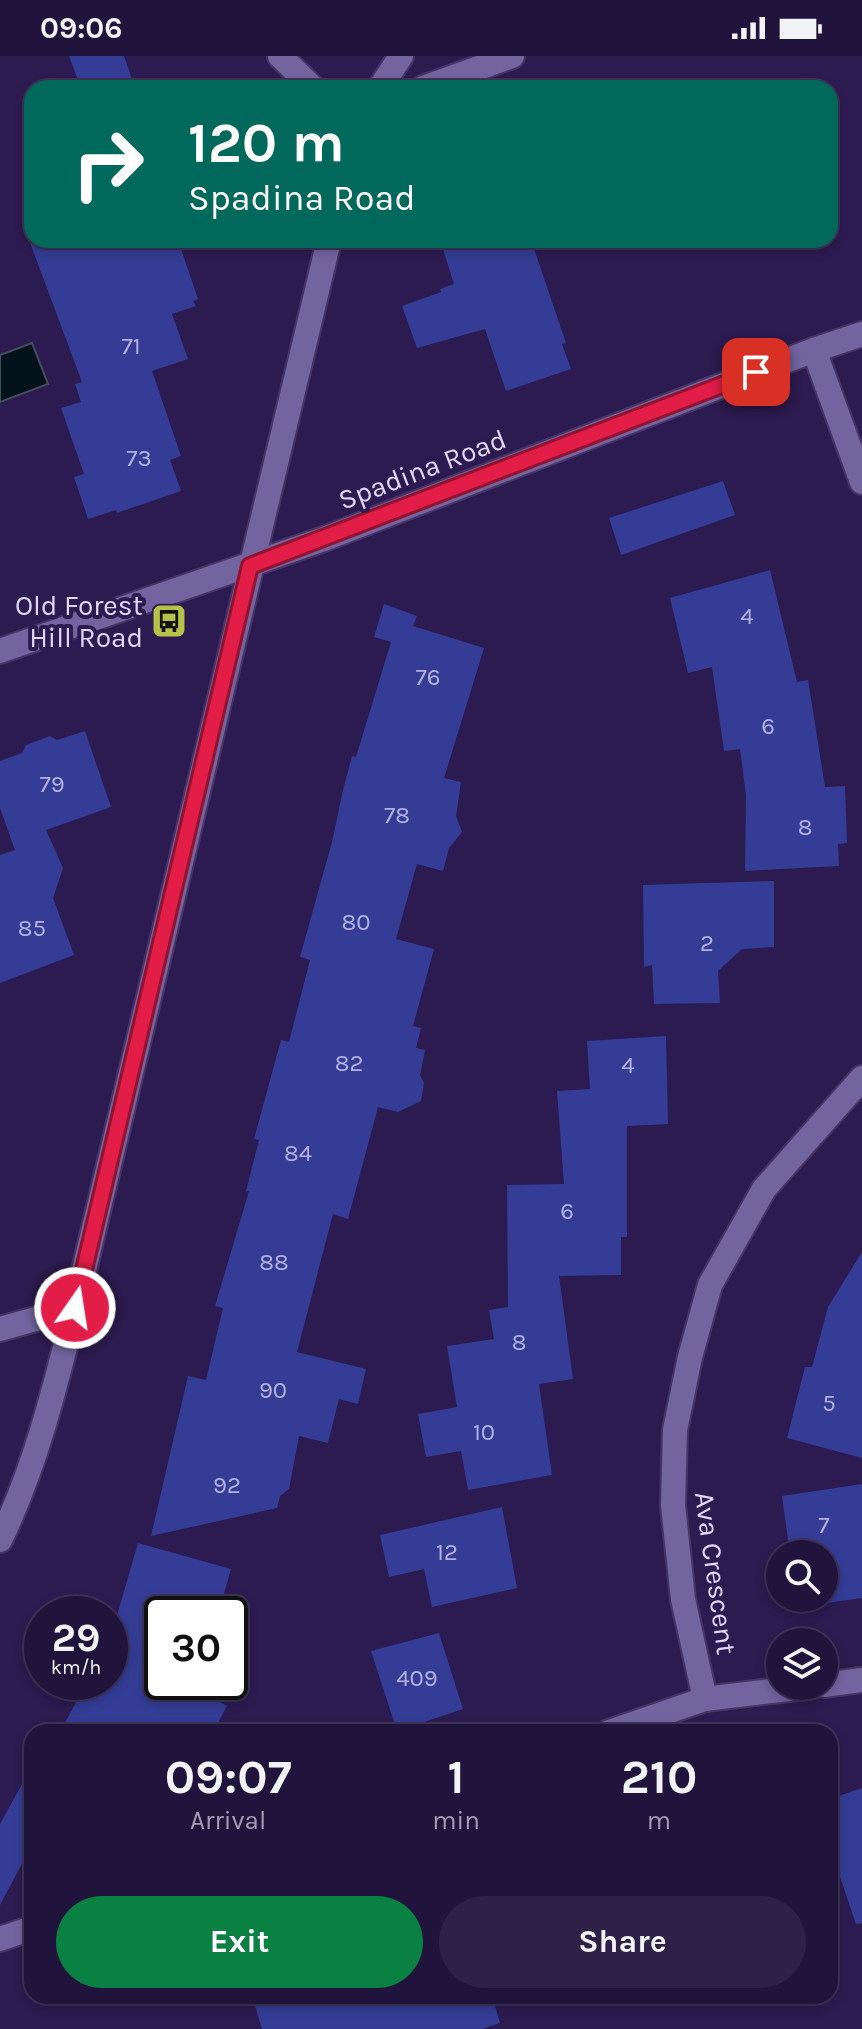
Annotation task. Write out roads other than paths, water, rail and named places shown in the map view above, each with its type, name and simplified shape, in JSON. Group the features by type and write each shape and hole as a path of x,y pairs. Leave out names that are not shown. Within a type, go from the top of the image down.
{"street":[{"path":"280,56 305,80"},
{"path":"385,80 401,56"},
{"path":"445,80 512,56"},
{"path":"0,1540 19,1501 49,1410 75,1308 327,248"},
{"name":"Spadina Road","path":"0,651 250,566 862,334"},
{"path":"814,350 862,482"},
{"name":"Ava Crescent","path":"705,1699 683,1599 673,1505 675,1430 690,1357 710,1285 764,1189 862,1078"},
{"path":"0,1329 75,1308"},
{"path":"838,1683 862,1680"},
{"path":"632,1724 705,1699 766,1692"},
{"path":"0,1939 24,1931"}],"place":[{"name":"Old Forest Hill Road","path":"169,621"}]}
